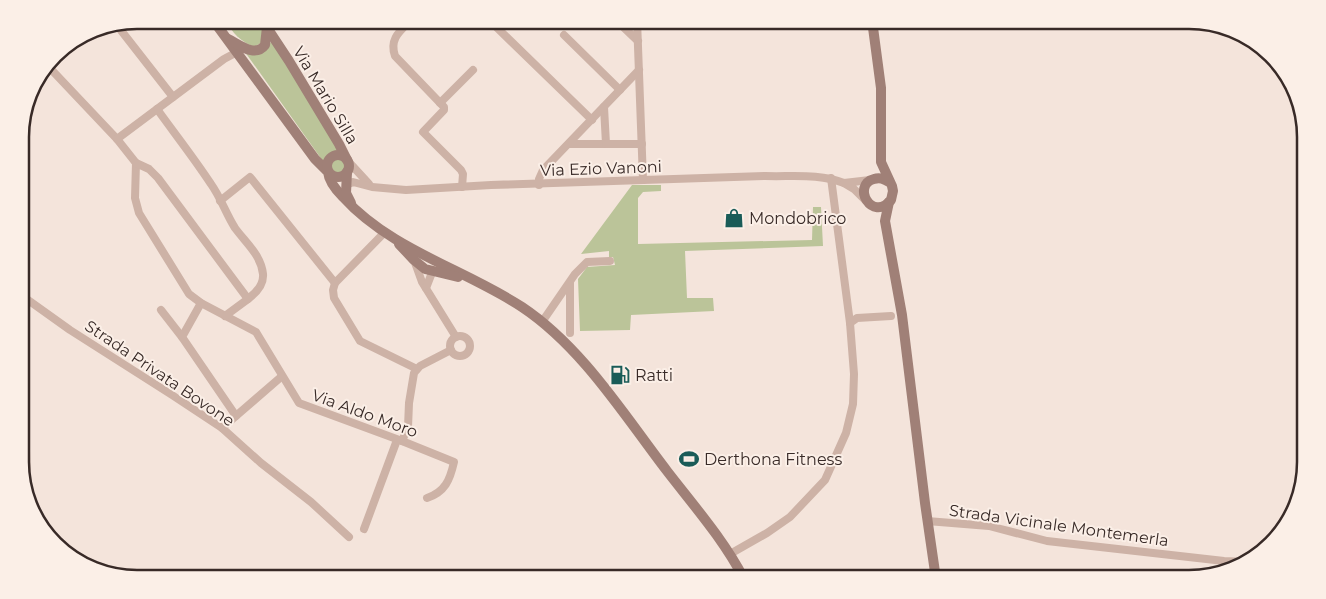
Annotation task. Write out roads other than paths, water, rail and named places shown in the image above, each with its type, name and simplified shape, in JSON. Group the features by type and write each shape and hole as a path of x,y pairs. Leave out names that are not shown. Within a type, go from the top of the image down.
{"street":[{"path":"222,29 240,50 315,159 336,177 342,176 347,172"},
{"path":"117,139 172,97 240,50 254,51 262,48 266,41 265,29"},
{"name":"Via Mario Silla","path":"267,29 347,160"},
{"path":"403,29 394,39 393,50 395,56 444,107 444,110 423,132 461,170 463,174 462,187"},
{"path":"499,29 592,120"},
{"path":"625,29 638,41"},
{"path":"638,29 643,180"},
{"path":"873,29 881,88 882,162 893,191 885,221 902,315 935,570"},
{"path":"121,30 172,97"},
{"path":"564,35 620,90"},
{"path":"52,70 117,139 136,163 149,169 158,178 248,299"},
{"path":"440,103 473,70"},
{"path":"539,184 538,179 543,170 640,70"},
{"path":"604,107 606,144"},
{"path":"157,109 213,186 235,227 257,256 262,266 263,277 261,286 254,294 225,316"},
{"path":"569,144 642,144"},
{"path":"881,152 875,171 864,188 864,197 882,224 888,240"},
{"path":"372,187 341,156 332,157 327,165 328,178 336,190 353,208 384,233 522,307 557,334 593,374 730,554 739,570"},
{"path":"347,160 346,193 353,208"},
{"name":"Via Aldo Moro","path":"136,163 135,198 139,212 189,294 201,303 256,332 299,403 454,462 451,476 439,494 427,498"},
{"name":"Via Ezio Vanoni","path":"346,185 353,182 372,187 406,190 765,176 831,178 844,183"},
{"path":"220,201 250,177 335,283"},
{"path":"730,554 767,533 790,517 825,480 846,433 852,404 854,374 850,323 831,178"},
{"path":"844,183 880,178 889,182"},
{"path":"844,183 854,189 868,203 878,207 889,202"},
{"path":"384,233 335,283 333,290 334,298 360,342 417,369"},
{"path":"396,240 417,263 433,270 474,280"},
{"path":"417,263 422,259 430,258"},
{"path":"426,288 433,270 430,258"},
{"path":"542,322 570,282 587,262 610,261"},
{"path":"417,263 418,275 456,337"},
{"path":"570,282 570,333"},
{"name":"Strada Privata Bovone","path":"29,300 70,330 222,428 311,502 349,537"},
{"path":"182,337 201,303"},
{"path":"161,310 182,337 236,416"},
{"path":"850,323 857,318 892,316"},
{"path":"462,336 467,340 469,349 462,355 455,354 451,350 450,344 456,337 462,336"},
{"path":"364,529 400,440 408,427 412,380 417,369 451,350"},
{"path":"222,428 282,376"},
{"name":"Strada Vicinale Montemerla","path":"927,521 989,526 1047,541 1232,561"}],"place":[{"name":"Mondobrico","path":"734,218"},
{"name":"Ratti","path":"620,375"},
{"name":"Derthona Fitness","path":"689,459"}]}
